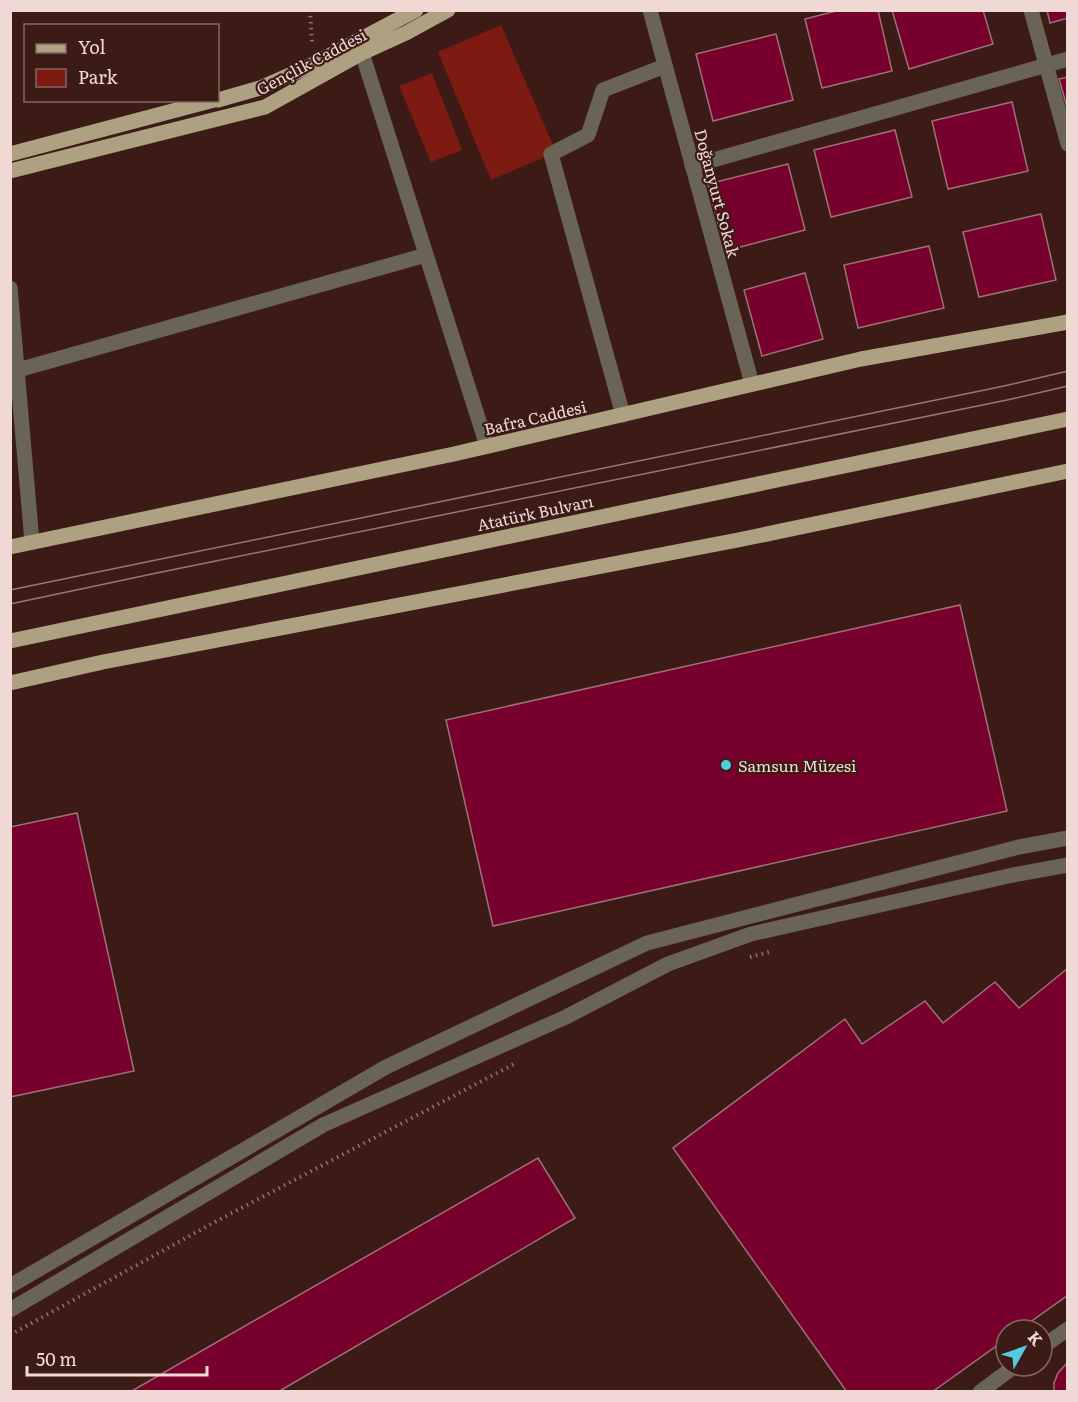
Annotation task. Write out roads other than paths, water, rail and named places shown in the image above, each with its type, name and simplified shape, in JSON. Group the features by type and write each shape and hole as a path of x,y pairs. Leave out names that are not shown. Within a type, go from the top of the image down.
{"main road":[{"name":"Gençlik Caddesi","path":"219,99 260,88 312,65 416,10"},
{"name":"Gençlik Caddesi","path":"10,171 266,107 363,53 448,10"},
{"name":"Gençlik Caddesi","path":"10,154 208,102"},
{"name":"Bafra Caddesi","path":"10,547 487,446 861,359 1068,322"},
{"name":"Atatürk Bulvarı","path":"10,641 1068,419"},
{"path":"10,683 103,662 738,540 1068,471"}],"street":[{"name":"Doğanyurt Sokak","path":"650,10 752,384"},
{"path":"1031,10 1068,144"},
{"path":"363,53 487,446"},
{"path":"692,166 1068,59"},
{"path":"623,415 551,154 588,135 603,90 665,66"},
{"path":"18,370 426,255"},
{"path":"10,288 32,542"},
{"path":"10,1286 386,1067 647,943 1019,847 1068,838"},
{"path":"10,1310 323,1125 566,1017 668,964 751,934 1012,875 1068,865"},
{"path":"1054,1339 1068,1329"},
{"path":"980,1392 999,1378"}],"tram line":[{"path":"10,590 1068,371"},
{"path":"10,604 1068,386"}],"place":[{"name":"Samsun Müzesi","path":"726,765"}]}
